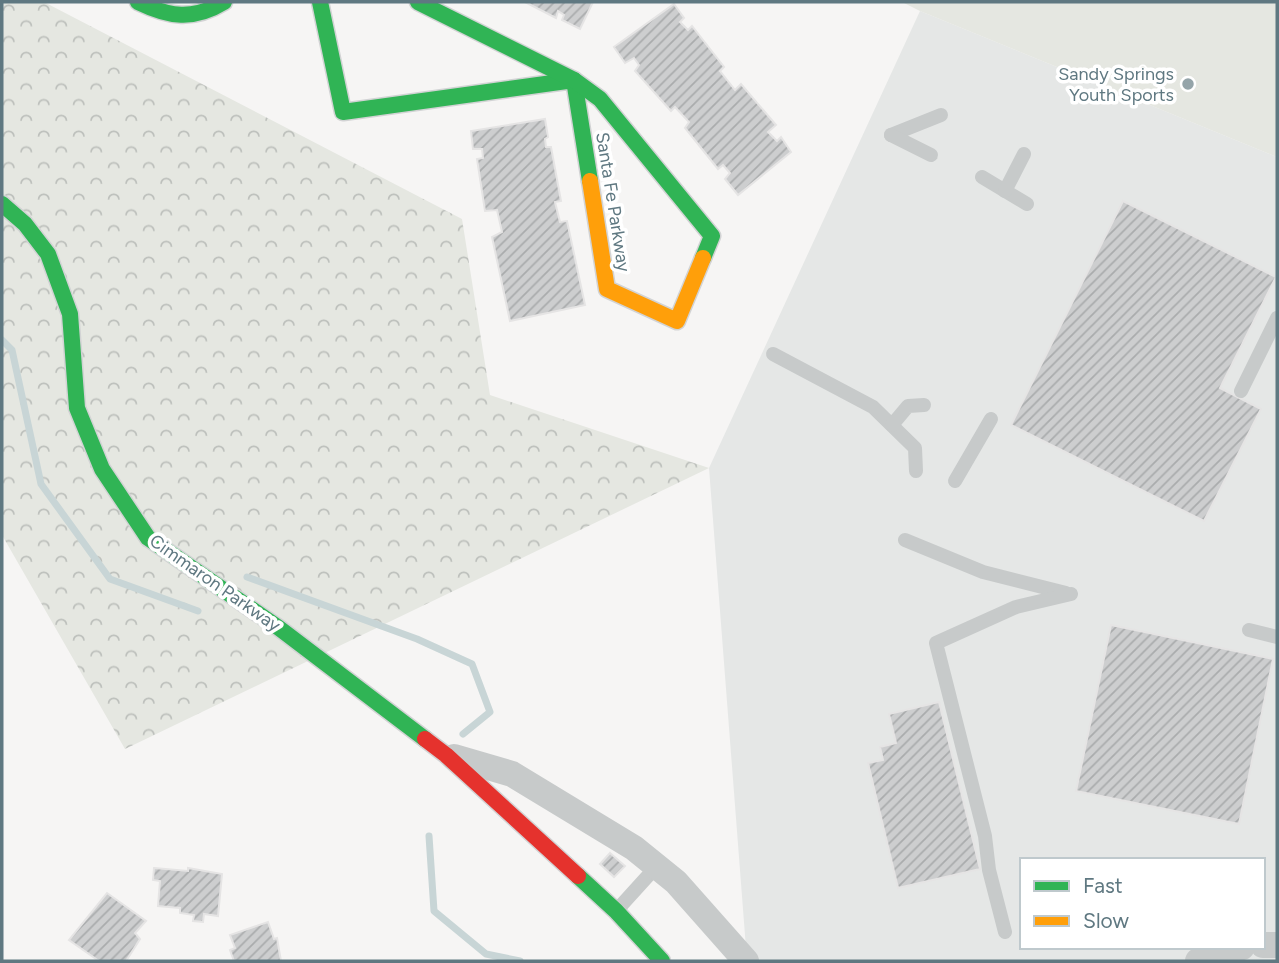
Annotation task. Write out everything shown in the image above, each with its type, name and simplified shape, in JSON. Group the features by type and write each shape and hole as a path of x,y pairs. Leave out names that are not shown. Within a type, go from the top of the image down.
{"street":[{"path":"138,2 165,16 206,15 224,2"},
{"path":"320,2 343,112 574,80"},
{"name":"Santa Fe Parkway","path":"418,2 574,80 600,99 712,236 677,321 607,289 574,80"},
{"name":"Cimmaron Parkway","path":"2,204 25,224 48,254 70,314 78,408 102,469 148,538 279,628 342,679 446,755 616,911 662,961"},
{"name":"Cimmaron Parkway","path":"446,755 512,774 634,848 676,882 746,961"},
{"path":"1198,961 1236,949"}],"lane":[{"path":"931,155 891,135 941,115"},
{"path":"1005,191 1024,154"},
{"path":"982,177 1027,204"},
{"path":"1241,391 1277,318"},
{"path":"774,355 873,407 915,448 916,471"},
{"path":"892,425 908,405 924,405"},
{"path":"955,481 991,419"},
{"path":"905,540 983,572 1071,594 1016,607 936,643 985,836 989,870 1005,932"},
{"path":"1249,630 1277,637"},
{"path":"616,911 656,867"}],"shaded area":[{"path":"920,11 1277,157 1277,961 747,961 709,468"}],"green space":[{"path":"2,2 44,2 462,219 490,395 709,468 125,749 2,535"},
{"name":"Sandy Springs Youth Sports","path":"902,2 1277,2 1277,157 920,11"}],"building":[{"path":"525,2 593,2 580,29 562,20 564,15 558,11 556,18"},
{"path":"674,4 684,18 680,22 688,30 692,26 724,67 720,71 735,90 741,84 776,125 768,132 777,141 781,137 791,152 738,195 725,179 730,173 723,165 718,169 685,128 689,122 675,107 671,111 635,71 639,65 634,58 625,63 614,47"},
{"path":"545,119 548,137 545,139 546,147 551,147 561,201 555,202 560,222 567,221 585,305 510,321 492,237 502,232 497,210 485,211 477,159 483,158 482,149 473,149 471,131"},
{"path":"1123,201 1276,277 1220,388 1261,409 1204,521 1011,425"},
{"path":"1111,625 1273,659 1239,824 1076,791"},
{"path":"939,702 980,869 898,888 868,763 883,760 880,747 896,743 889,714"},
{"path":"610,853 625,866 614,877 600,864"},
{"path":"154,868 188,871 188,868 222,874 218,916 204,914 203,922 193,921 194,915 180,913 180,908 158,906 160,881 153,880"},
{"path":"107,893 146,921 135,933 140,939 126,961 99,961 69,940"},
{"path":"268,922 274,939 277,938 281,961 234,961 230,950 235,948 230,935"}],"waterway":[{"path":"2,340 12,350 41,484 110,579 198,611"},
{"path":"247,577 417,639 472,664 490,712 463,734"},
{"path":"429,836 434,911 486,954 520,961"}],"traffic: fast":[{"path":"138,2 160,11 181,15 202,12 224,2"},
{"path":"320,2 343,112 574,80 590,181"},
{"path":"418,2 574,80 600,99 712,236 703,258"},
{"path":"2,204 25,224 48,254 70,314 77,408 102,469 148,538 279,628 425,739"},
{"path":"578,876 616,911 662,961"}],"traffic: slow":[{"path":"590,181 607,289 677,321 703,258"}],"traffic: jam":[{"path":"425,739 578,876"}],"place":[{"name":"Sandy Springs Youth Sports","path":"1188,84"}]}
